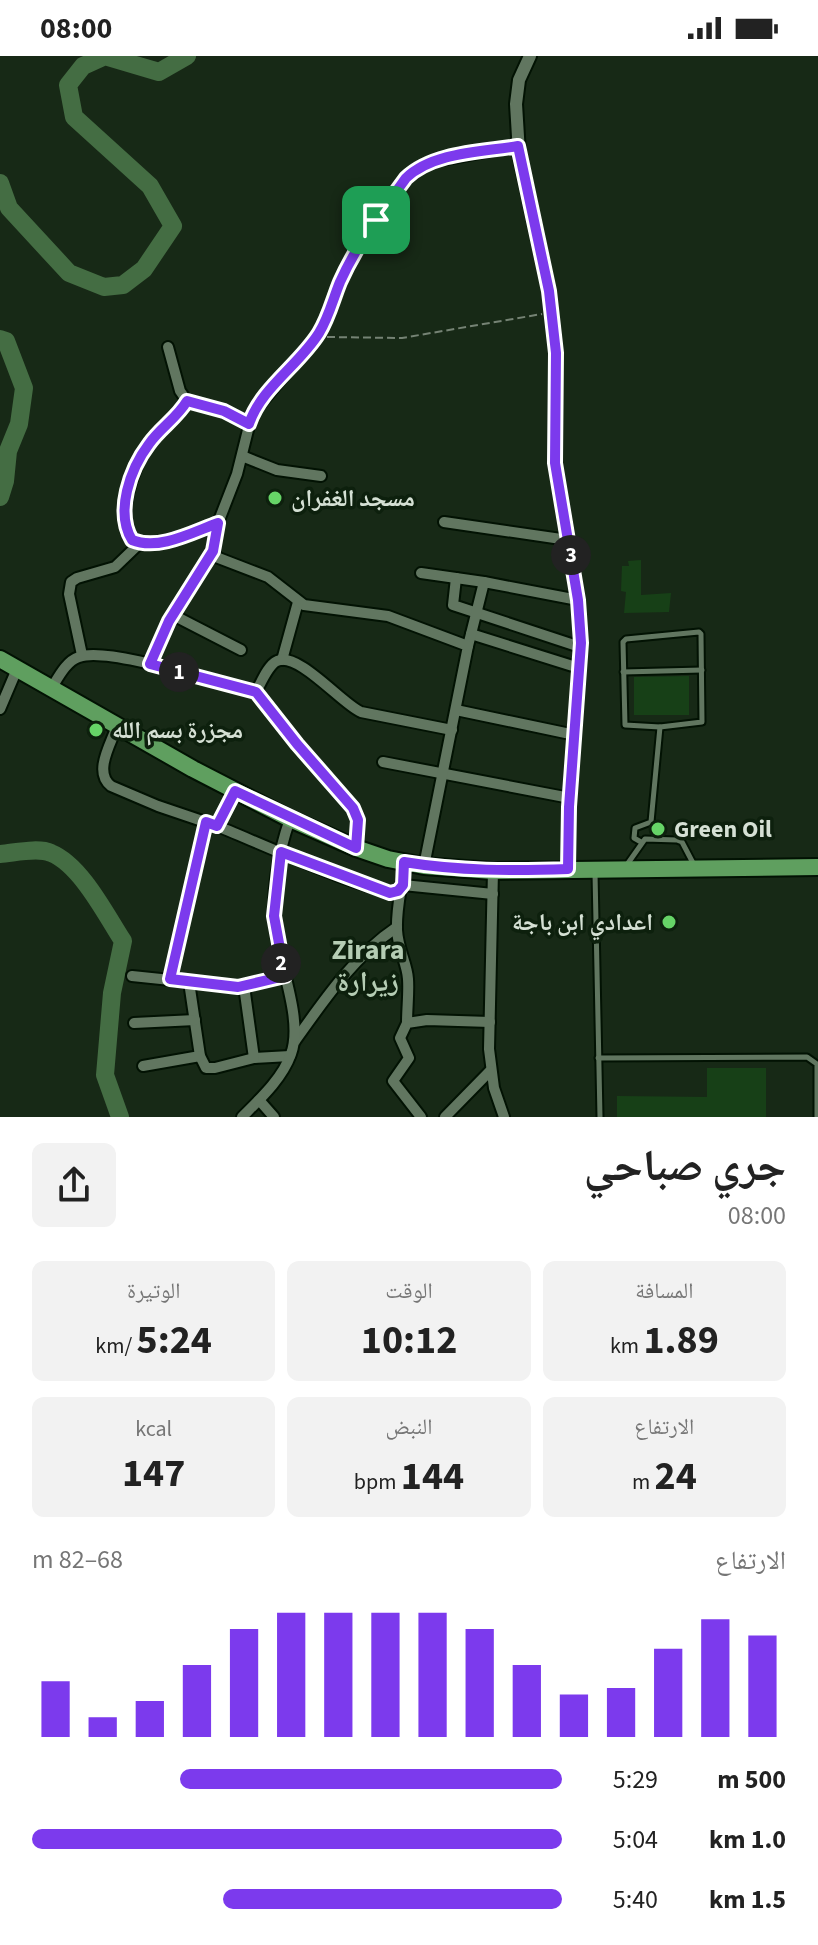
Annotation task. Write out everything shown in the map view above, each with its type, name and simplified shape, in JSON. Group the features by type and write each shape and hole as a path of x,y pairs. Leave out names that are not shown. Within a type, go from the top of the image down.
{"main road":[{"path":"0,659 290,819 356,848 404,862 493,871 818,867"}],"street":[{"path":"530,56 519,80 516,104 518,146 551,313 556,353 555,463 578,600 580,647 568,869"},
{"path":"150,664 173,615 213,551 218,523 242,456 249,424 260,402 317,336 359,247 406,178 423,165 436,161 518,146"},
{"path":"168,347 180,391 187,401 224,411 249,424"},
{"path":"187,401 150,442 132,476 124,511 129,535 140,543 173,539 218,523"},
{"path":"242,456 277,470 321,476"},
{"path":"444,522 568,540"},
{"path":"82,655 69,594 71,582 115,567 140,543"},
{"path":"213,551 216,557 274,580 298,602 388,616 468,646"},
{"path":"421,573 578,600"},
{"path":"456,578 453,605 580,647"},
{"path":"424,866 468,646 484,582"},
{"path":"282,660 298,602"},
{"path":"173,615 241,650"},
{"path":"471,634 579,668"},
{"path":"51,689 69,663 88,654 150,664 256,692 353,808 358,820 356,848"},
{"path":"256,692 268,670 276,661 282,660 308,671 350,707 361,712 452,730"},
{"path":"0,709 17,669"},
{"path":"456,710 575,735"},
{"path":"117,726 102,770 105,781 116,789 384,891 401,888 493,894"},
{"path":"383,762 570,798"},
{"path":"170,979 211,824 235,791"},
{"path":"242,1117 280,1074 293,1043 291,1008 274,916 281,852 290,819"},
{"path":"404,862 397,927 400,957 408,978 407,1023 400,1038 409,1058 393,1081 421,1117"},
{"path":"493,871 490,1071 504,1117"},
{"path":"293,1043 327,996 374,944 397,927"},
{"path":"132,976 224,987 244,986 285,976"},
{"path":"189,982 200,1056 208,1069 254,1058 290,1056"},
{"path":"244,986 254,1058"},
{"path":"134,1023 195,1020"},
{"path":"407,1023 427,1020 490,1022"},
{"path":"143,1066 200,1056"},
{"path":"445,1117 490,1071"},
{"path":"259,1100 274,1117"}],"lane":[{"path":"701,634 702,670 702,722 660,727 625,725 623,647 626,639 701,634"},
{"path":"623,672 702,670"},
{"path":"641,842 634,838 635,828 651,822 660,727"},
{"path":"624,868 645,839 682,842 695,868"},
{"path":"595,868 600,1117"},
{"path":"598,1058 807,1057 817,1064 817,1117"}],"path":[{"path":"317,336 402,338 551,313"}],"building":[{"path":"641,560 641,595 671,593 669,612 624,613 626,592 621,591 622,566 629,566 628,561"},
{"path":"689,676 689,715 634,715 634,677"},
{"path":"707,1068 766,1068 766,1117 617,1117 617,1096 707,1097"}],"waterway":[{"path":"0,183 9,208 69,273 104,287 123,285 144,269 173,226 150,186 74,117 68,85 83,66 105,56 159,72 187,56"},
{"path":"0,339 6,341 24,388 19,424 8,451 0,497"},
{"path":"0,854 40,850 62,859 92,892 123,941 112,993 105,1075 120,1117"}],"place":[{"name":"مسجد الغفران","path":"275,498"},
{"name":"مجزرة بسم الله","path":"96,730"},
{"name":"Green Oil","path":"658,829"},
{"name":"اعدادي ابن باجة","path":"669,922"}],"district":[{"name":"Zirara زيرارة","path":"368,965"}],"route":[{"path":"518,146 549,291 556,353 555,463 578,600 581,643 569,807 568,869 446,869 404,862 403,885 398,891 390,893 281,852 274,916 285,976 238,987 170,979 206,822 217,826 235,791 356,848 358,820 353,808 256,692 150,664 169,621 213,551 218,523 173,539 140,543 132,540 124,511 132,476 150,442 187,401 224,411 249,424 260,402 321,330 341,281 376,220 406,178 423,165 518,146"}]}
